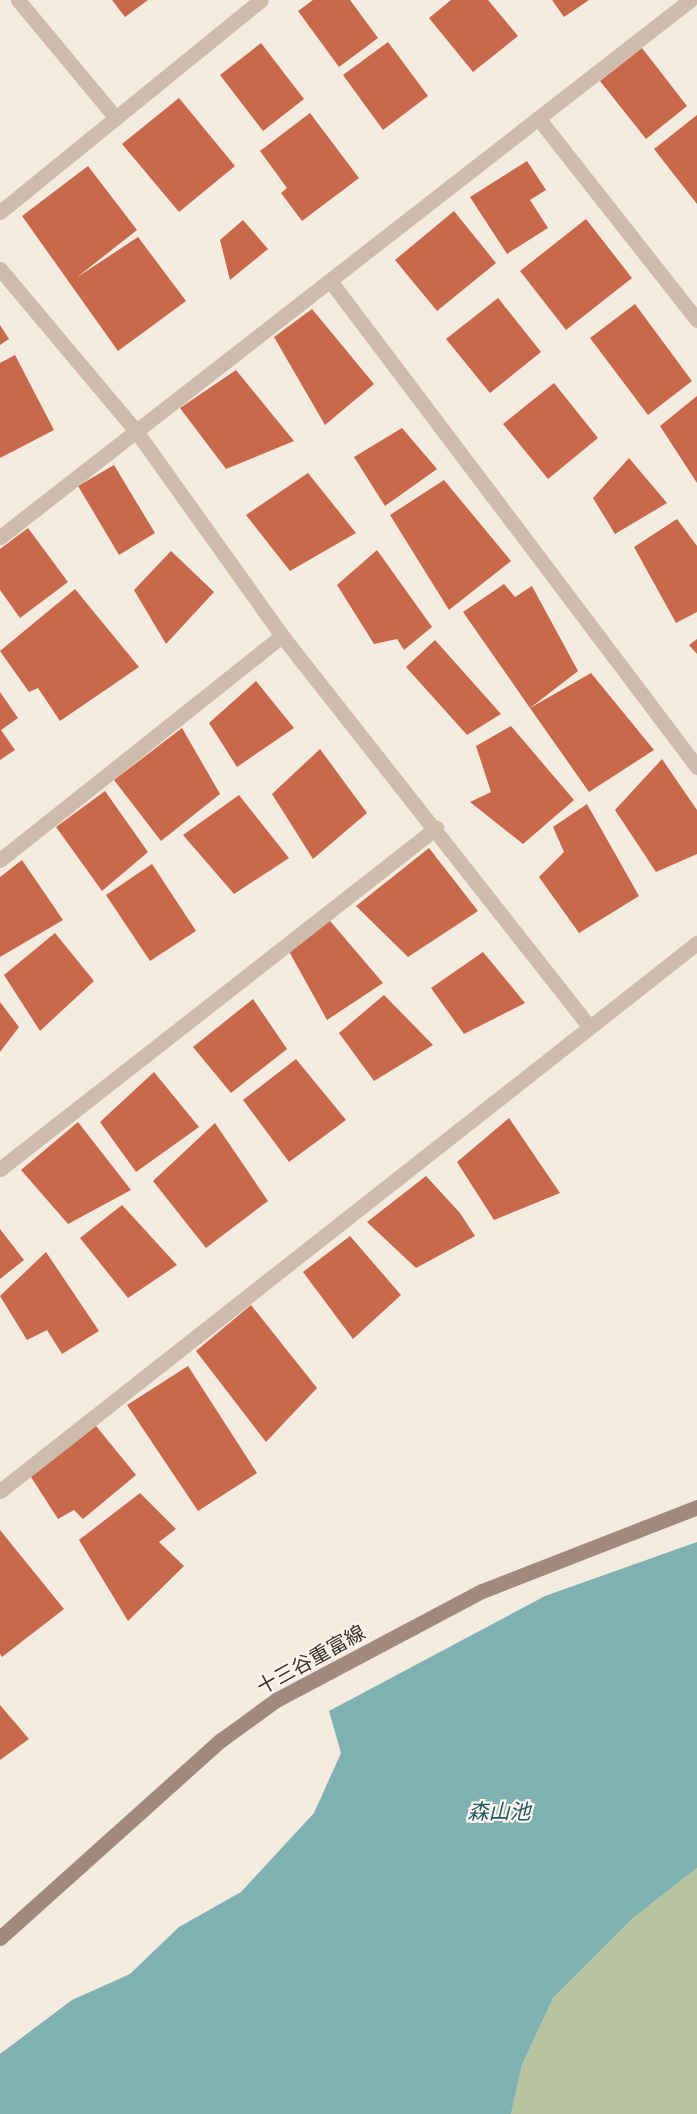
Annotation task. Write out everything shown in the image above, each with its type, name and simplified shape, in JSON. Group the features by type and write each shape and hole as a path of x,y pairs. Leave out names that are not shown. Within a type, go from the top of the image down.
{"main road":[{"name":"十三谷重富線","path":"0,1938 221,1740 276,1700 482,1591 697,1506"}],"street":[{"path":"18,0 116,118"},
{"path":"0,212 261,0"},
{"path":"0,537 331,282 690,0"},
{"path":"538,118 697,320"},
{"path":"0,269 136,431 282,636 436,828 589,1026"},
{"path":"331,282 697,767"},
{"path":"0,860 282,636"},
{"path":"0,1169 436,828"},
{"path":"0,1491 589,1026 697,944"}],"green space":[{"path":"697,1868 697,2114 511,2114 522,2065 553,1998 633,1918"}],"water":[{"name":"森山池","path":"697,1542 697,1868 633,1918 553,1998 522,2065 511,2114 0,2114 0,2054 72,2000 130,1974 179,1927 241,1892 314,1813 341,1753 329,1711 545,1596"}],"building":[{"path":"112,0 148,0 125,17"},
{"path":"313,0 350,0 378,38 339,67 298,11"},
{"path":"451,0 488,0 518,36 473,72 429,18"},
{"path":"552,0 589,0 564,17"},
{"path":"388,42 428,96 383,130 343,75"},
{"path":"261,43 304,99 263,131 220,75"},
{"path":"642,48 687,106 646,139 600,81"},
{"path":"179,98 235,166 179,212 122,144"},
{"path":"310,113 359,178 302,221 281,193 287,188 260,151"},
{"path":"697,115 697,204 654,149"},
{"path":"527,161 546,190 530,200 548,228 507,254 470,197"},
{"path":"88,166 137,230 76,278 138,237 186,301 118,351 22,216"},
{"path":"454,211 496,263 437,311 395,260"},
{"path":"586,219 632,278 566,330 520,271"},
{"path":"243,220 268,249 230,280 220,240"},
{"path":"498,298 541,352 490,393 446,339"},
{"path":"635,304 692,381 648,415 590,338"},
{"path":"312,309 374,384 325,425 274,337"},
{"path":"0,325 9,339 0,345"},
{"path":"15,355 54,430 0,458 0,363"},
{"path":"236,370 294,441 226,469 180,408"},
{"path":"554,383 598,438 548,479 503,424"},
{"path":"697,396 697,483 660,426"},
{"path":"402,428 437,469 385,506 354,457"},
{"path":"629,458 667,503 615,534 593,498"},
{"path":"114,465 155,533 119,555 78,486"},
{"path":"308,473 356,533 290,571 246,515"},
{"path":"444,480 511,561 449,610 390,515"},
{"path":"677,519 697,546 697,612 676,623 634,547"},
{"path":"28,528 68,582 20,618 0,590 0,549"},
{"path":"377,550 432,627 404,650 397,639 374,644 337,585"},
{"path":"171,551 214,592 166,644 134,590"},
{"path":"504,584 515,597 532,586 578,671 530,708 463,612"},
{"path":"75,589 139,667 60,721 38,688 29,692 0,651"},
{"path":"697,639 697,654 689,645"},
{"path":"435,640 501,714 467,735 406,667"},
{"path":"591,673 654,750 589,792 530,708"},
{"path":"256,681 294,728 237,767 209,723"},
{"path":"0,692 18,718 1,730 15,750 0,760"},
{"path":"511,726 574,800 523,844 470,802 491,792 476,746"},
{"path":"182,728 220,794 161,841 114,780"},
{"path":"320,749 367,813 313,859 272,794"},
{"path":"662,759 697,810 697,854 656,872 615,810"},
{"path":"105,791 148,852 102,891 56,827"},
{"path":"239,795 289,858 234,894 183,835"},
{"path":"587,804 639,896 579,933 539,877 564,852 553,827"},
{"path":"429,848 478,911 408,957 356,906"},
{"path":"22,860 63,920 0,957 0,877"},
{"path":"152,864 196,931 150,961 106,895"},
{"path":"325,915 383,983 327,1020 286,946"},
{"path":"55,933 94,981 40,1031 4,975"},
{"path":"483,952 525,1003 464,1034 431,988"},
{"path":"384,995 433,1045 374,1081 339,1033"},
{"path":"253,999 287,1049 231,1093 193,1047"},
{"path":"0,1002 19,1027 0,1052"},
{"path":"296,1059 346,1120 289,1162 243,1100"},
{"path":"154,1072 199,1127 136,1172 100,1122"},
{"path":"509,1118 560,1193 494,1220 457,1162"},
{"path":"78,1122 131,1190 68,1224 21,1170"},
{"path":"215,1123 268,1201 206,1248 153,1181"},
{"path":"426,1176 460,1213 475,1236 416,1268 367,1222"},
{"path":"122,1205 177,1265 128,1298 80,1238"},
{"path":"0,1229 24,1260 0,1279"},
{"path":"350,1236 401,1295 353,1339 303,1272"},
{"path":"46,1252 99,1331 62,1354 47,1330 27,1340 0,1296"},
{"path":"251,1305 317,1388 266,1442 196,1351"},
{"path":"188,1366 257,1473 198,1511 127,1405"},
{"path":"96,1426 136,1475 83,1519 74,1510 58,1519 31,1477"},
{"path":"140,1493 176,1529 159,1542 184,1566 128,1621 79,1540"},
{"path":"0,1530 64,1609 2,1657 0,1654"},
{"path":"0,1705 29,1739 0,1760"}]}
